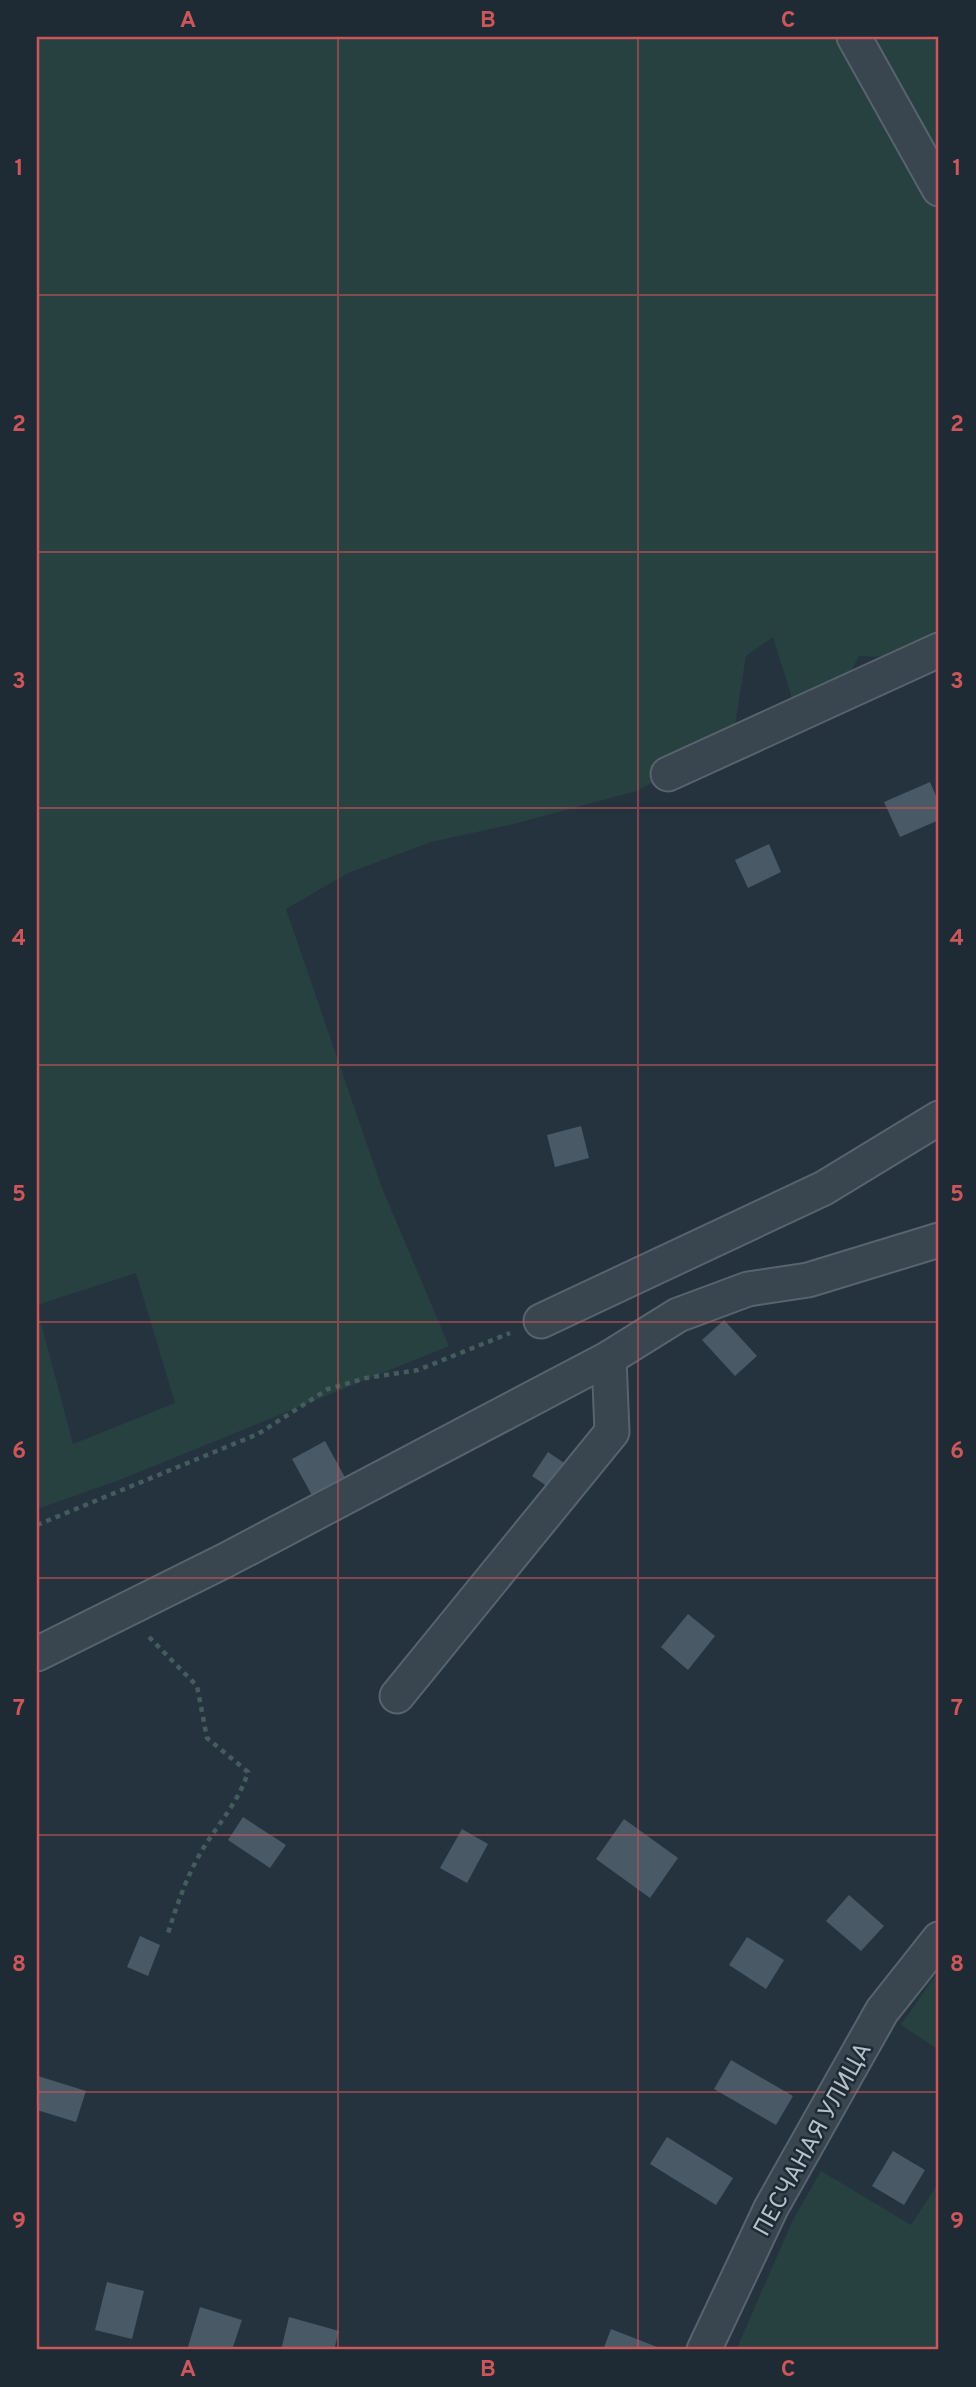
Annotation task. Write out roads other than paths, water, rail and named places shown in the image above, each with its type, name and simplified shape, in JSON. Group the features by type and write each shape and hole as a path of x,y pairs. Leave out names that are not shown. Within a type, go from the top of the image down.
{"street":[{"path":"854,37 939,189"},
{"path":"668,774 939,650"},
{"path":"541,1321 824,1188 939,1118"},
{"path":"37,1654 609,1359 678,1315 748,1289 808,1280 939,1240"},
{"path":"397,1696 612,1432 609,1359"},
{"name":"ПЕСЧАНАЯ УЛИЦА","path":"704,2350 771,2208 883,2011 939,1939"}]}
